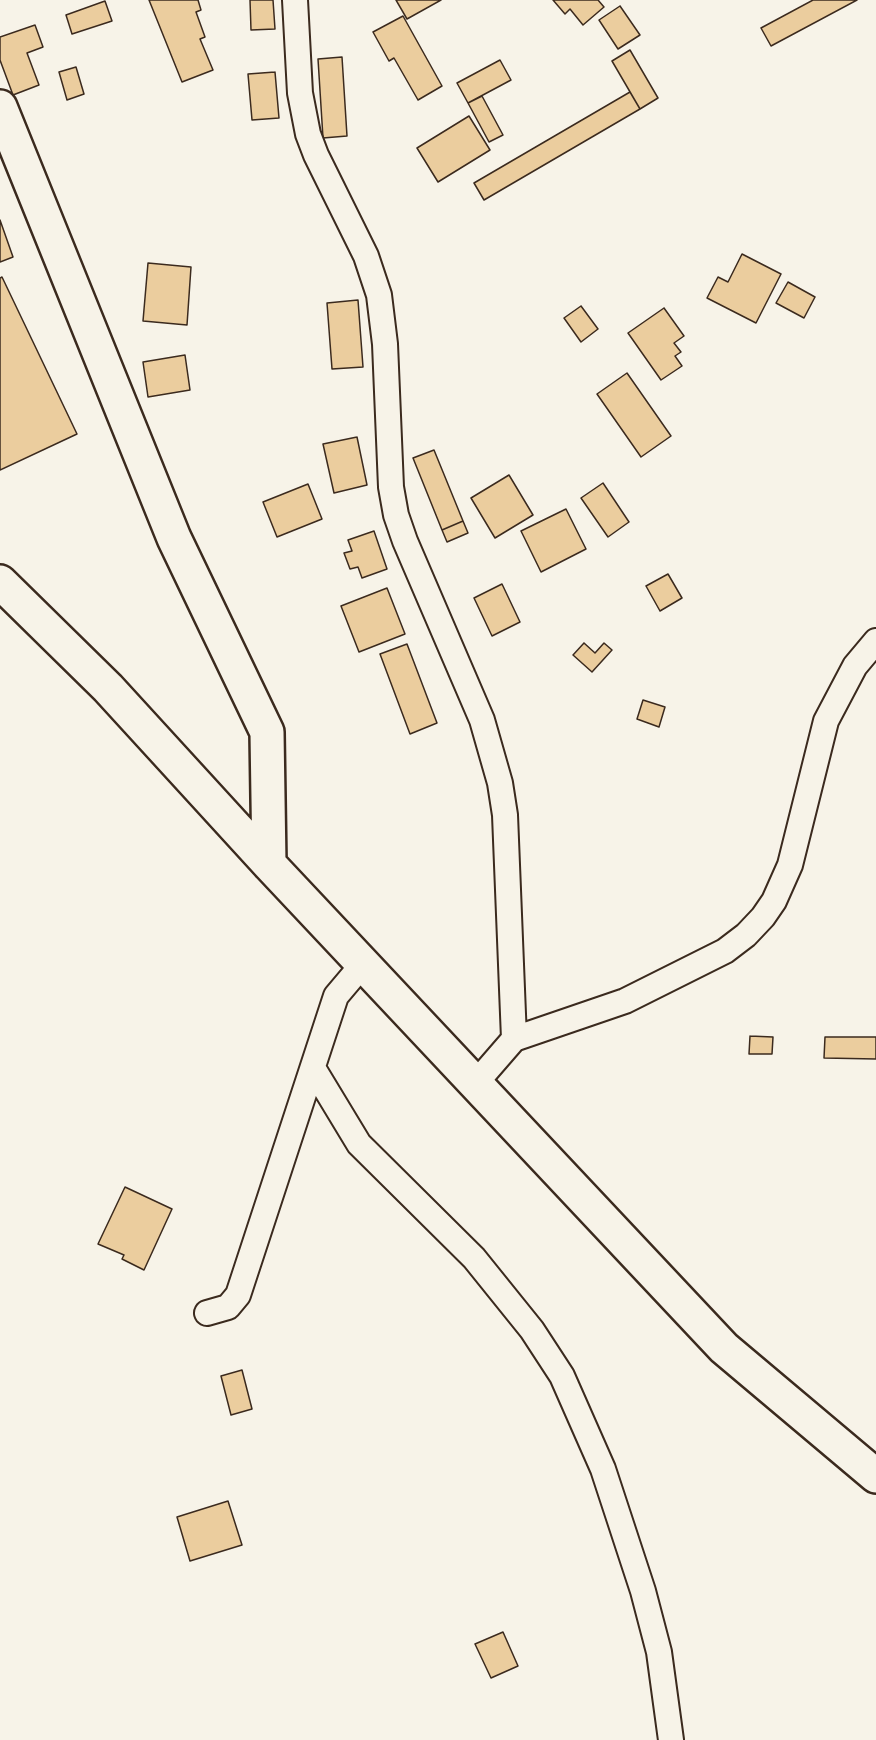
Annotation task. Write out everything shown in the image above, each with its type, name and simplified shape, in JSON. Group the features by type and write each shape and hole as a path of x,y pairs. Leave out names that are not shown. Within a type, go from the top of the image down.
{"main road":[{"path":"0,107 174,538 267,732 269,864"},
{"path":"0,582 108,688 269,864 724,1348 876,1476"}],"street":[{"path":"295,0 300,93 308,134 366,256 380,303 385,344 390,469 396,514 405,541 482,720 500,783 505,815 514,1039"},
{"path":"475,1084 514,1039 625,1001 725,951 746,935 763,917 774,901 790,865 826,721 855,666 876,641"},
{"path":"207,1313 228,1307 238,1295 336,996 363,964"},
{"path":"313,1068 359,1144 474,1258 532,1330 562,1376 603,1469 640,1580 659,1652 671,1740"}],"building":[{"path":"149,0 198,0 201,10 196,12 205,37 200,39 213,70 182,82"},
{"path":"250,0 273,0 275,29 251,30"},
{"path":"396,0 441,0 407,19"},
{"path":"553,0 598,0 604,7 583,25 570,9 565,14"},
{"path":"813,0 857,0 771,46 761,28"},
{"path":"105,1 112,21 72,34 66,15"},
{"path":"620,6 640,35 618,49 599,20"},
{"path":"403,16 442,86 418,100 394,58 389,61 373,32"},
{"path":"35,25 43,47 27,53 39,85 13,95 0,60 0,37"},
{"path":"630,50 658,98 640,109 612,61"},
{"path":"342,57 347,136 323,138 318,59"},
{"path":"500,60 511,80 468,103 457,83"},
{"path":"76,67 84,94 67,100 59,72"},
{"path":"275,72 279,118 252,120 248,74"},
{"path":"630,92 640,109 484,200 474,183"},
{"path":"482,96 503,135 489,142 468,103"},
{"path":"469,116 490,150 438,182 417,148"},
{"path":"0,220 13,257 0,262"},
{"path":"742,254 781,274 756,323 707,298 718,277 728,282"},
{"path":"148,263 191,267 187,325 143,321"},
{"path":"2,277 77,434 0,470 0,278"},
{"path":"788,282 815,297 804,318 776,303"},
{"path":"358,300 363,367 332,369 327,303"},
{"path":"581,306 598,329 581,342 564,318"},
{"path":"664,308 684,336 674,343 681,352 675,356 682,366 661,380 628,333"},
{"path":"185,355 190,390 148,397 143,362"},
{"path":"627,373 671,436 641,457 597,394"},
{"path":"357,437 367,485 334,493 323,444"},
{"path":"434,450 463,521 442,530 413,458"},
{"path":"509,475 533,515 495,538 471,498"},
{"path":"603,483 629,522 608,537 581,498"},
{"path":"308,484 322,519 277,537 263,502"},
{"path":"566,509 586,549 541,572 521,531"},
{"path":"463,521 468,533 447,542 442,530"},
{"path":"374,531 387,569 362,578 358,567 350,569 344,553 352,551 348,540"},
{"path":"668,574 682,598 660,611 646,586"},
{"path":"502,584 520,622 492,636 474,598"},
{"path":"387,588 405,634 359,652 341,606"},
{"path":"584,643 595,653 604,643 612,650 592,672 573,655"},
{"path":"407,644 437,723 410,734 380,654"},
{"path":"643,700 665,707 659,727 637,719"},
{"path":"750,1036 773,1037 772,1054 749,1054"},
{"path":"825,1037 876,1037 876,1059 824,1058"},
{"path":"125,1187 172,1209 144,1270 122,1259 124,1255 98,1244"},
{"path":"242,1370 252,1409 231,1415 221,1376"},
{"path":"228,1501 242,1545 190,1561 177,1517"},
{"path":"503,1632 518,1666 491,1678 475,1644"}]}
